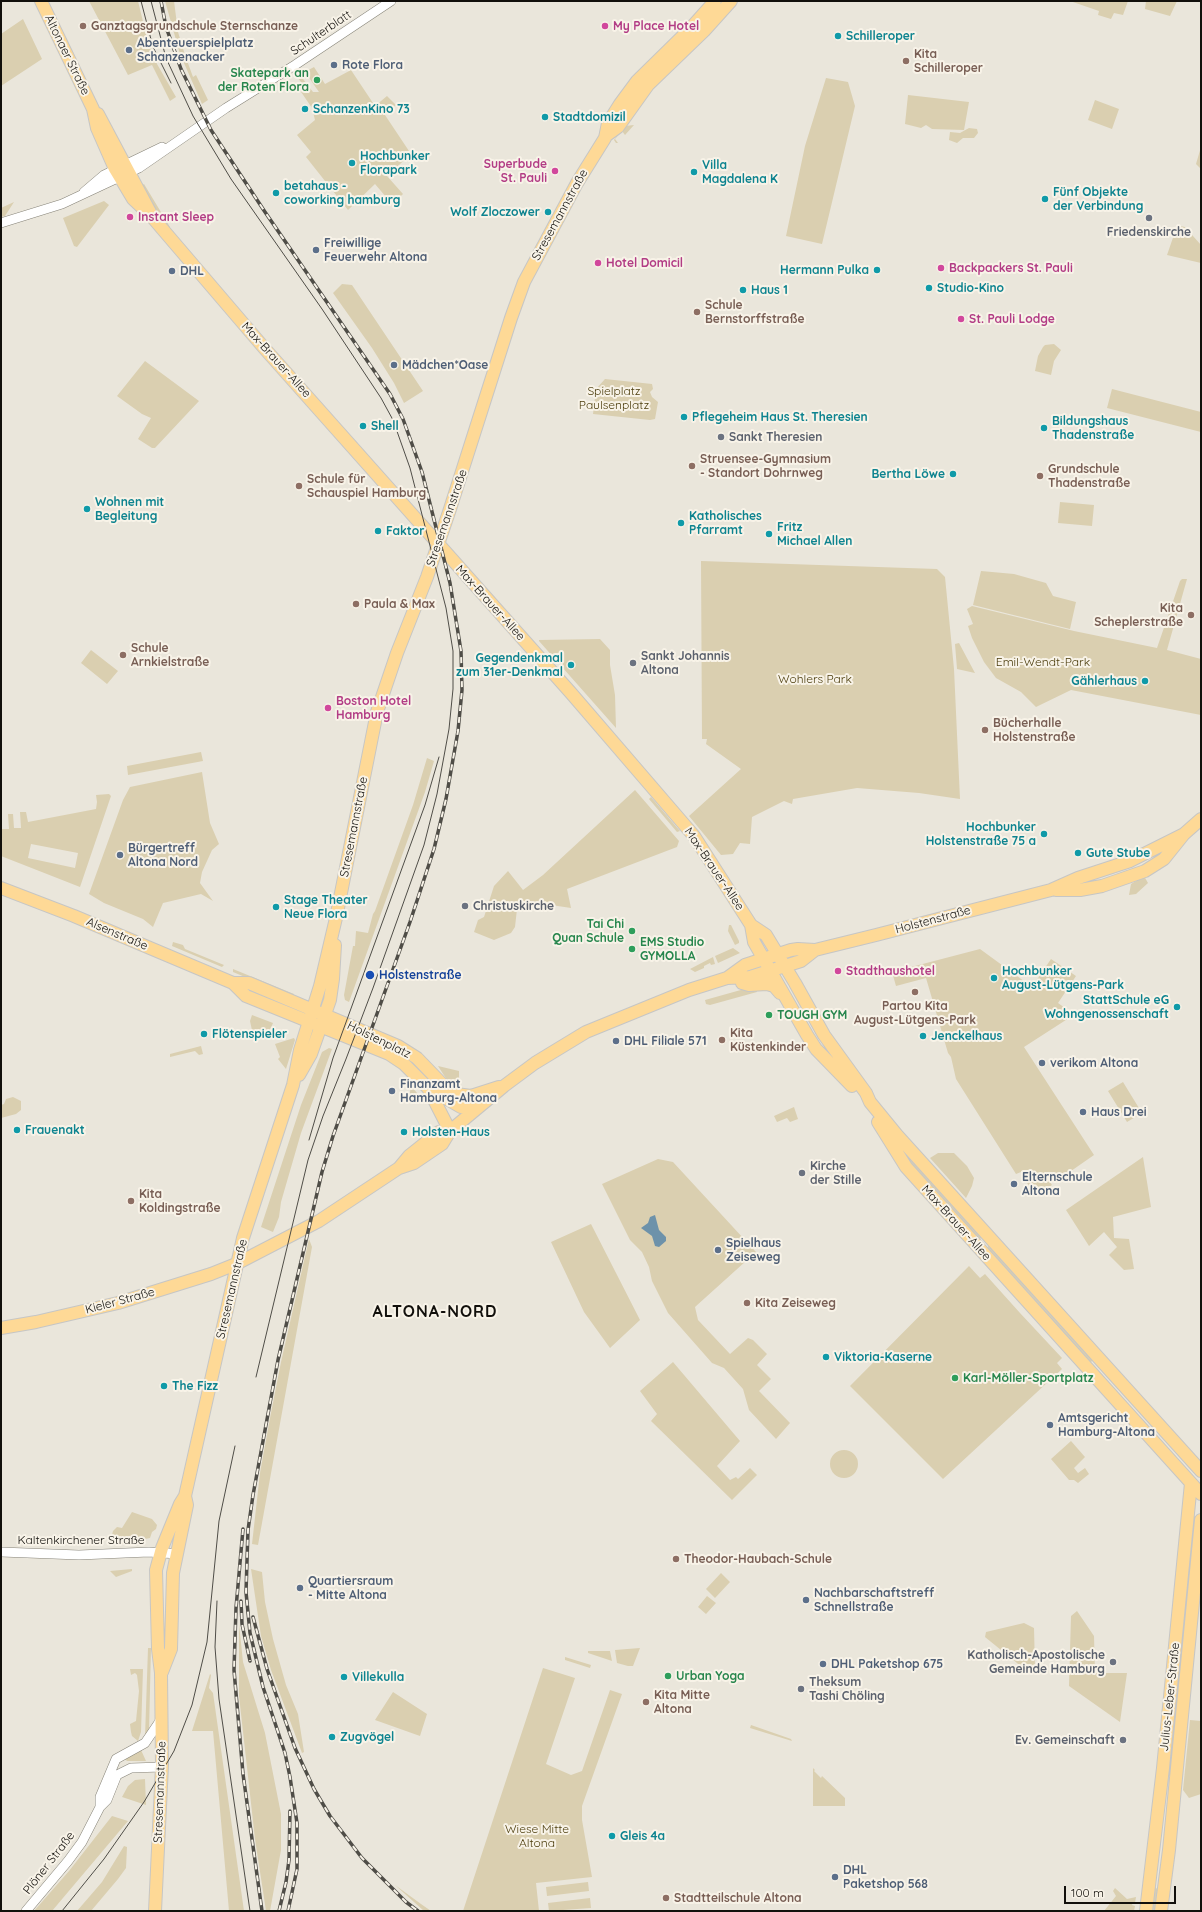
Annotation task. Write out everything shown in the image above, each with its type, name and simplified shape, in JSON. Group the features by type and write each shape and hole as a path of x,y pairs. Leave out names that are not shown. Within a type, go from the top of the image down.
{"main road":[{"name":"Altonaer Straße","path":"41,1 93,109 100,116 122,171"},
{"name":"Stresemannstraße","path":"161,1673 171,1649 173,1573 187,1505 186,1496 236,1264 276,1132 293,1085 300,1050 313,1009 336,918 377,712 437,545 522,286 577,182 606,135 608,123 629,91 715,1"},
{"name":"Stresemannstraße","path":"606,135 618,127 648,86 704,31 731,1"},
{"name":"Max-Brauer-Allee","path":"122,171 133,200 153,218 259,342 333,424 437,545 571,693 694,836 751,925 754,942 783,995 816,1049 857,1093 884,1130 906,1167 1201,1494"},
{"name":"Holstenstraße","path":"236,1264 318,1221 399,1168 409,1156 439,1132 450,1131 504,1086 535,1063 586,1032 642,1008 727,978 746,965 763,958 798,948 815,950 1051,890 1080,890 1112,883 1137,874 1164,859 1184,834 1201,819"},
{"name":"Alsenstraße","path":"1,888 74,916 233,983 246,996 309,1022"},
{"name":"Stresemannstraße","path":"293,1085 311,1054 325,1014 333,984 336,918"},
{"name":"Max-Brauer-Allee","path":"751,925 766,935 824,1035 866,1093 870,1102 1201,1471"},
{"name":"Holstenstraße","path":"727,978 750,977 770,971 801,961 815,950"},
{"path":"727,978 749,985 762,983 771,985 783,995"},
{"name":"Alsenstraße","path":"233,983 249,983 313,1009"},
{"name":"Holstenplatz","path":"313,1009 406,1051 422,1063 450,1092 470,1096 504,1086"},
{"path":"792,1010 824,1035"},
{"name":"Holstenplatz","path":"309,1022 389,1054 404,1064 428,1088 461,1108 476,1109"},
{"name":"Holstenplatz","path":"428,1088 450,1131"},
{"name":"Kieler Straße","path":"1,1328 36,1322 118,1303 211,1274 236,1264"},
{"name":"Julius-Leber-Straße","path":"1146,1911 1163,1768 1191,1483"},
{"name":"Stresemannstraße","path":"155,1911 162,1767 161,1673 158,1649 156,1579 160,1553 178,1508 186,1496"},
{"name":"Julius-Leber-Straße","path":"1161,1911 1169,1850 1201,1520"}],"street":[{"name":"Schulterblatt","path":"1,223 62,204 81,194 100,188 122,171 183,136 391,1"},
{"name":"Kaltenkirchener Straße","path":"1,1552 80,1555 177,1554"},
{"name":"Plöner Straße","path":"100,1807 100,1797 116,1759 146,1743 162,1718"},
{"name":"Plöner Straße","path":"26,1911 82,1842 100,1807 107,1800 117,1775 122,1771 136,1768 162,1767"}],"green space":[{"name":"Abenteuerspielplatz Schanzenacker","path":"89,1 138,1 146,34 157,64 176,97 170,101 152,65 128,75"},
{"path":"165,1 174,1 178,32 185,55 193,77 196,75 208,100 202,104 180,54"},
{"path":"1070,1 1128,1 1123,15 1114,13 1111,19 1098,15 1099,11"},
{"path":"1146,1 1177,1 1170,16 1145,9"},
{"path":"23,19 42,59 1,86 1,34"},
{"path":"314,67 325,84 351,70 375,106 387,96 396,105 385,115 411,154 387,176 403,194 392,204 375,184 348,210 306,157 311,152 297,135 315,120 312,108 297,86 301,82 297,77 300,75 313,92 319,92 305,72"},
{"path":"826,78 848,82 855,106 822,244 786,236 805,146"},
{"path":"908,95 969,102 964,130 932,129 926,125 921,128 905,124"},
{"path":"1095,100 1119,109 1112,129 1088,120"},
{"path":"634,125 625,135 622,131 615,139 618,143 616,143 614,140 621,129 625,126"},
{"path":"969,128 977,129 978,133 974,138 963,138 957,143 949,140 950,132 960,133"},
{"path":"1201,147 1201,169 1196,164"},
{"path":"144,184 170,227 168,228 141,186"},
{"path":"104,201 109,205 77,247 74,246 63,218"},
{"path":"14,202 5,216 1,217 1,208"},
{"path":"1180,226 1185,227 1201,245 1201,263 1167,255 1176,229"},
{"path":"342,284 352,285 423,391 404,403 394,383 372,348 333,293"},
{"path":"1054,344 1061,350 1054,361 1051,375 1035,371 1038,356 1043,347 1045,345"},
{"path":"145,361 199,401 155,448 152,448 138,439 151,418 142,414 117,396"},
{"name":"Spielplatz Paulsenplatz","path":"605,379 652,384 653,389 650,392 652,397 658,402 655,419 650,420 593,414 596,389"},
{"path":"1112,389 1201,412 1201,432 1107,408"},
{"path":"1060,502 1094,505 1092,526 1058,523"},
{"name":"Wohlers Park","path":"701,561 937,569 945,577 954,669 960,799 919,793 857,788 793,799 792,804 784,801 752,817 750,844 740,843 733,854 721,855 689,816 741,769 706,744 707,739 702,739"},
{"path":"981,571 1014,574 1046,583 1053,596 1076,602 1070,629 973,605"},
{"name":"Emil-Wendt-Park","path":"1182,579 1187,579 1167,650 1201,659 1201,715 1071,690 1036,707 1021,692 996,678 984,662 972,638 968,626 973,624 967,609 972,606 1074,631 1157,648"},
{"path":"600,639 610,650 610,665 615,695 616,728 539,641"},
{"path":"959,643 975,673 957,669 955,644"},
{"path":"91,650 118,671 107,684 81,663"},
{"path":"201,752 203,761 128,775 127,766"},
{"path":"427,758 434,761 425,792 349,1002 345,1000 344,995 353,946 355,946 356,931 368,933 373,914 413,805"},
{"path":"202,772 210,823 219,844 212,850 202,872 200,883 213,901 201,894 163,903 153,927 143,919 104,903 89,894 123,800 130,787"},
{"path":"635,790 679,841 677,847 567,889 571,908 518,900 515,927 511,933 494,940 474,932 478,920 484,917 494,886 508,871 523,890 543,875"},
{"path":"109,794 111,796 80,887 1,856 1,829 9,829 8,814 13,814 14,828 21,828 20,812 26,812 28,822 96,809 96,795","holes":["31,844 78,853 75,868 28,858"]},
{"path":"651,797 680,831 677,832 649,799"},
{"path":"1144,876 1148,883 1136,894 1129,895 1131,884"},
{"path":"729,925 731,925 739,941 739,943 735,945 728,931"},
{"path":"173,942 183,945 185,949 224,965 222,967 172,946"},
{"path":"733,948 740,953 718,963 715,956"},
{"path":"980,949 1032,987 1051,959 1076,976 1058,1003 1072,1013 1069,1018 1024,1047 1094,1155 1061,1178 1059,1176 1050,1182 1052,1185 1035,1197 1021,1172 1016,1174 956,1079 951,1057 948,1053 926,978 896,986 892,972"},
{"path":"713,957 715,964 711,965 710,963 704,966 704,968 695,972 690,969"},
{"path":"233,969 294,994 293,997 233,972"},
{"path":"755,986 757,992 710,1005 706,1004 705,1000"},
{"path":"252,1015 273,1023 270,1030 253,1035 250,1021"},
{"path":"294,1038 295,1040 286,1069 278,1059 280,1057 275,1044"},
{"path":"201,1046 203,1054 199,1055 195,1051 170,1057 170,1054"},
{"path":"329,1048 332,1049 301,1133 281,1202 279,1217 273,1232 261,1227 301,1105 322,1052"},
{"path":"438,1066 459,1071 459,1087 447,1080"},
{"path":"1123,1082 1142,1113 1127,1122 1108,1091"},
{"path":"411,1086 424,1101 423,1102 417,1099 409,1098"},
{"path":"13,1097 21,1101 21,1110 16,1114 1,1118 1,1105 4,1104 6,1099"},
{"path":"794,1107 798,1119 790,1122 787,1118 777,1122 774,1116"},
{"path":"890,1131 984,1235 978,1241 910,1165"},
{"path":"938,1153 954,1153 967,1166 974,1178 966,1198 930,1158"},
{"path":"1143,1157 1151,1207 1113,1217 1114,1238 1129,1239 1134,1269 1124,1270 1109,1255 1117,1247 1104,1232 1089,1246 1066,1210"},
{"path":"658,1159 673,1162 756,1252 695,1307 698,1320 730,1354 748,1338 753,1340 767,1354 757,1365 771,1379 759,1391 790,1423 776,1439 749,1410 743,1389 724,1368 712,1363 668,1313 652,1281 649,1267 642,1252 630,1240 602,1184"},
{"path":"591,1224 640,1320 610,1348 584,1312 551,1242"},
{"path":"309,1239 312,1247 258,1545 252,1544 260,1473 270,1418"},
{"path":"991,1244 1095,1358 1089,1364 985,1249"},
{"name":"Karl-Möller-Sportplatz","path":"969,1266 980,1278 985,1274 1062,1358 1057,1363 1062,1369 943,1479 850,1386"},
{"path":"673,1362 740,1441 717,1466 730,1480 736,1477 738,1479 750,1468 757,1475 732,1500 651,1421 657,1414 640,1391"},
{"path":"1071,1441 1085,1457 1074,1468 1078,1473 1085,1468 1089,1474 1078,1483 1074,1480 1069,1480 1051,1459"},
{"path":"844,1450 854,1454 858,1464 854,1474 844,1478 834,1474 830,1464 834,1454"},
{"path":"132,1512 152,1519 157,1525 156,1529 152,1532 150,1538 140,1540 141,1544 117,1544 112,1535 113,1531 117,1527 122,1528"},
{"path":"132,1569 132,1571 116,1577 110,1571"},
{"path":"251,1569 262,1572 265,1602 273,1639 286,1685 298,1714 304,1752 302,1753 271,1670 261,1636"},
{"path":"721,1573 730,1582 715,1598 706,1589"},
{"path":"707,1596 716,1603 706,1614 698,1607"},
{"path":"1077,1611 1094,1636 1095,1673 1127,1673 1120,1722 1069,1686 1071,1616"},
{"path":"1024,1623 1034,1628 1035,1668 1028,1672 985,1637 986,1632"},
{"path":"239,1624 243,1662 265,1733 281,1814 281,1850 270,1911 266,1911 255,1839 239,1696"},
{"path":"148,1648 151,1648 149,1731 145,1737"},
{"path":"640,1648 633,1666 617,1663 615,1650"},
{"path":"588,1651 610,1651 612,1661 588,1653"},
{"path":"565,1657 591,1665 590,1668 565,1660"},
{"name":"Wiese Mitte Altona","path":"543,1668 575,1678 546,1764 571,1775 582,1771 610,1690 622,1694 582,1806 582,1820 592,1877 536,1883 539,1911 463,1911"},
{"path":"130,1669 143,1669 141,1732 138,1741 132,1736 130,1724 136,1721 139,1691 137,1675 135,1673 131,1675"},
{"path":"210,1674 209,1688 213,1693 244,1911 229,1911 213,1731 192,1731"},
{"path":"654,1690 673,1697 672,1700 653,1693"},
{"path":"393,1692 427,1714 420,1736 375,1720"},
{"path":"1190,1720 1201,1721 1201,1794 1189,1798 1183,1790"},
{"path":"751,1725 791,1739 792,1741 750,1728"},
{"path":"1169,1728 1177,1735 1173,1771 1165,1774"},
{"path":"141,1750 146,1761 127,1761 124,1758"},
{"path":"813,1768 821,1778 822,1776 845,1798 845,1806 813,1806"},
{"path":"145,1779 146,1805 122,1797 128,1786 135,1780"},
{"path":"112,1816 128,1821 52,1911 34,1911 69,1871"},
{"path":"124,1846 127,1847 126,1868 91,1911 77,1911 102,1882"},
{"path":"588,1882 589,1891 547,1896 546,1887"},
{"path":"1153,1884 1161,1894 1158,1911 1150,1911"},
{"path":"395,1885 421,1904 431,1911 424,1911"},
{"path":"1115,1888 1127,1899 1136,1897 1135,1903 1133,1902 1132,1905 1135,1906 1134,1911 1104,1911 1116,1896 1113,1891"},
{"path":"590,1898 591,1908 549,1911 548,1903"}],"water":[{"path":"655,1215 659,1230 666,1237 666,1241 659,1247 655,1246 652,1236 641,1228 648,1223 650,1217"}],"tram line":[{"path":"141,1 153,47 171,83"},
{"path":"151,1 166,58 193,116 231,179 322,309 381,398 393,420 410,468 446,608 453,651 453,689 449,729 437,794 424,845 373,988 323,1116 308,1160 256,1377"},
{"path":"309,1140 333,1058 425,805 439,757"},
{"path":"62,1911 104,1859 144,1802 174,1751 192,1705 207,1642 219,1521 235,1446"},
{"path":"217,1601 215,1647 219,1699 250,1911"}],"railway":[{"path":"161,1 166,27 181,69 211,130 265,212 390,394 403,419 422,472 450,583 461,651 462,690 458,731 446,799 434,849 410,922 333,1136 322,1172 278,1360 248,1530 246,1592 250,1633 263,1687 285,1753 297,1823 297,1869 288,1911"},
{"path":"243,1529 236,1608 234,1670 243,1774 262,1911"},
{"path":"241,1601 242,1624 250,1661"},
{"path":"253,1617 267,1669 295,1748 314,1789 330,1816 362,1858 406,1902 418,1911"},
{"path":"279,1911 286,1882 289,1860 290,1811"}],"place":[{"name":"Ganztagsgrundschule Sternschanze","path":"83,26"},
{"name":"My Place Hotel","path":"605,26"},
{"name":"Schilleroper","path":"838,36"},
{"name":"Abenteuerspielplatz Schanzenacker","path":"129,50"},
{"name":"Kita Schilleroper","path":"906,61"},
{"name":"Rote Flora","path":"334,65"},
{"name":"Skatepark an der Roten Flora","path":"317,80"},
{"name":"SchanzenKino 73","path":"305,109"},
{"name":"Stadtdomizil","path":"545,117"},
{"name":"Hochbunker Florapark","path":"352,163"},
{"name":"Superbude St. Pauli","path":"555,171"},
{"name":"Villa Magdalena K","path":"694,172"},
{"name":"betahaus - coworking hamburg","path":"276,193"},
{"name":"Fünf Objekte der Verbindung","path":"1045,199"},
{"name":"Wolf Zloczower","path":"548,212"},
{"name":"Instant Sleep","path":"130,217"},
{"name":"Friedenskirche","path":"1149,218"},
{"name":"Freiwillige Feuerwehr Altona","path":"316,250"},
{"name":"Hotel Domicil","path":"598,263"},
{"name":"Backpackers St. Pauli","path":"941,268"},
{"name":"Hermann Pulka","path":"877,270"},
{"name":"DHL","path":"172,271"},
{"name":"Studio-Kino","path":"929,288"},
{"name":"Haus 1","path":"743,290"},
{"name":"Schule Bernstorffstraße","path":"697,312"},
{"name":"St. Pauli Lodge","path":"961,319"},
{"name":"Mädchen*Oase","path":"394,365"},
{"name":"Pflegeheim Haus St. Theresien","path":"684,417"},
{"name":"Shell","path":"363,426"},
{"name":"Bildungshaus Thadenstraße","path":"1044,428"},
{"name":"Sankt Theresien","path":"721,437"},
{"name":"Struensee-Gymnasium - Standort Dohrnweg","path":"692,466"},
{"name":"Bertha Löwe","path":"953,474"},
{"name":"Grundschule Thadenstraße","path":"1040,476"},
{"name":"Schule für Schauspiel Hamburg","path":"299,486"},
{"name":"Wohnen mit Begleitung","path":"87,509"},
{"name":"Katholisches Pfarramt","path":"681,523"},
{"name":"Faktor","path":"378,531"},
{"name":"Fritz Michael Allen","path":"769,534"},
{"name":"Paula & Max","path":"356,604"},
{"name":"Kita Scheplerstraße","path":"1191,615"},
{"name":"Schule Arnkielstraße","path":"123,655"},
{"name":"Sankt Johannis Altona","path":"633,663"},
{"name":"Gegendenkmal zum 31er-Denkmal","path":"571,665"},
{"name":"Gählerhaus","path":"1145,681"},
{"name":"Boston Hotel Hamburg","path":"328,708"},
{"name":"Bücherhalle Holstenstraße","path":"985,730"},
{"name":"Hochbunker Holstenstraße 75 a","path":"1044,834"},
{"name":"Gute Stube","path":"1078,853"},
{"name":"Bürgertreff Altona Nord","path":"120,855"},
{"name":"Christuskirche","path":"465,906"},
{"name":"Stage Theater Neue Flora","path":"276,907"},
{"name":"Tai Chi Quan Schule","path":"632,931"},
{"name":"EMS Studio GYMOLLA","path":"632,949"},
{"name":"Stadthaushotel","path":"838,971"},
{"name":"Holstenstraße","path":"370,975"},
{"name":"Hochbunker August-Lütgens-Park","path":"994,978"},
{"name":"Partou Kita August-Lütgens-Park","path":"915,992"},
{"name":"StattSchule eG Wohngenossenschaft","path":"1177,1007"},
{"name":"TOUGH GYM","path":"769,1015"},
{"name":"Flötenspieler","path":"204,1034"},
{"name":"Jenckelhaus","path":"923,1036"},
{"name":"Kita Küstenkinder","path":"722,1040"},
{"name":"DHL Filiale 571","path":"616,1041"},
{"name":"verikom Altona","path":"1042,1063"},
{"name":"Finanzamt Hamburg-Altona","path":"392,1091"},
{"name":"Haus Drei","path":"1083,1112"},
{"name":"Frauenakt","path":"17,1130"},
{"name":"Holsten-Haus","path":"404,1132"},
{"name":"Kirche der Stille","path":"802,1173"},
{"name":"Elternschule Altona","path":"1014,1184"},
{"name":"Kita Koldingstraße","path":"131,1201"},
{"name":"Spielhaus Zeiseweg","path":"718,1250"},
{"name":"Kita Zeiseweg","path":"747,1303"},
{"name":"Viktoria-Kaserne","path":"826,1357"},
{"name":"Karl-Möller-Sportplatz","path":"955,1378"},
{"name":"The Fizz","path":"164,1386"},
{"name":"Amtsgericht Hamburg-Altona","path":"1050,1425"},
{"name":"Theodor-Haubach-Schule","path":"676,1559"},
{"name":"Quartiersraum - Mitte Altona","path":"300,1588"},
{"name":"Nachbarschaftstreff Schnellstraße","path":"806,1600"},
{"name":"Katholisch-Apostolische Gemeinde Hamburg","path":"1113,1662"},
{"name":"DHL Paketshop 675","path":"823,1664"},
{"name":"Urban Yoga","path":"668,1676"},
{"name":"Villekulla","path":"344,1677"},
{"name":"Theksum Tashi Chöling","path":"801,1689"},
{"name":"Kita Mitte Altona","path":"646,1702"},
{"name":"Zugvögel","path":"332,1737"},
{"name":"Ev. Gemeinschaft","path":"1123,1740"},
{"name":"Gleis 4a","path":"612,1836"},
{"name":"DHL Paketshop 568","path":"835,1877"},
{"name":"Stadtteilschule Altona","path":"666,1898"}],"district":[{"name":"ALTONA-NORD","path":"435,1312"}]}
